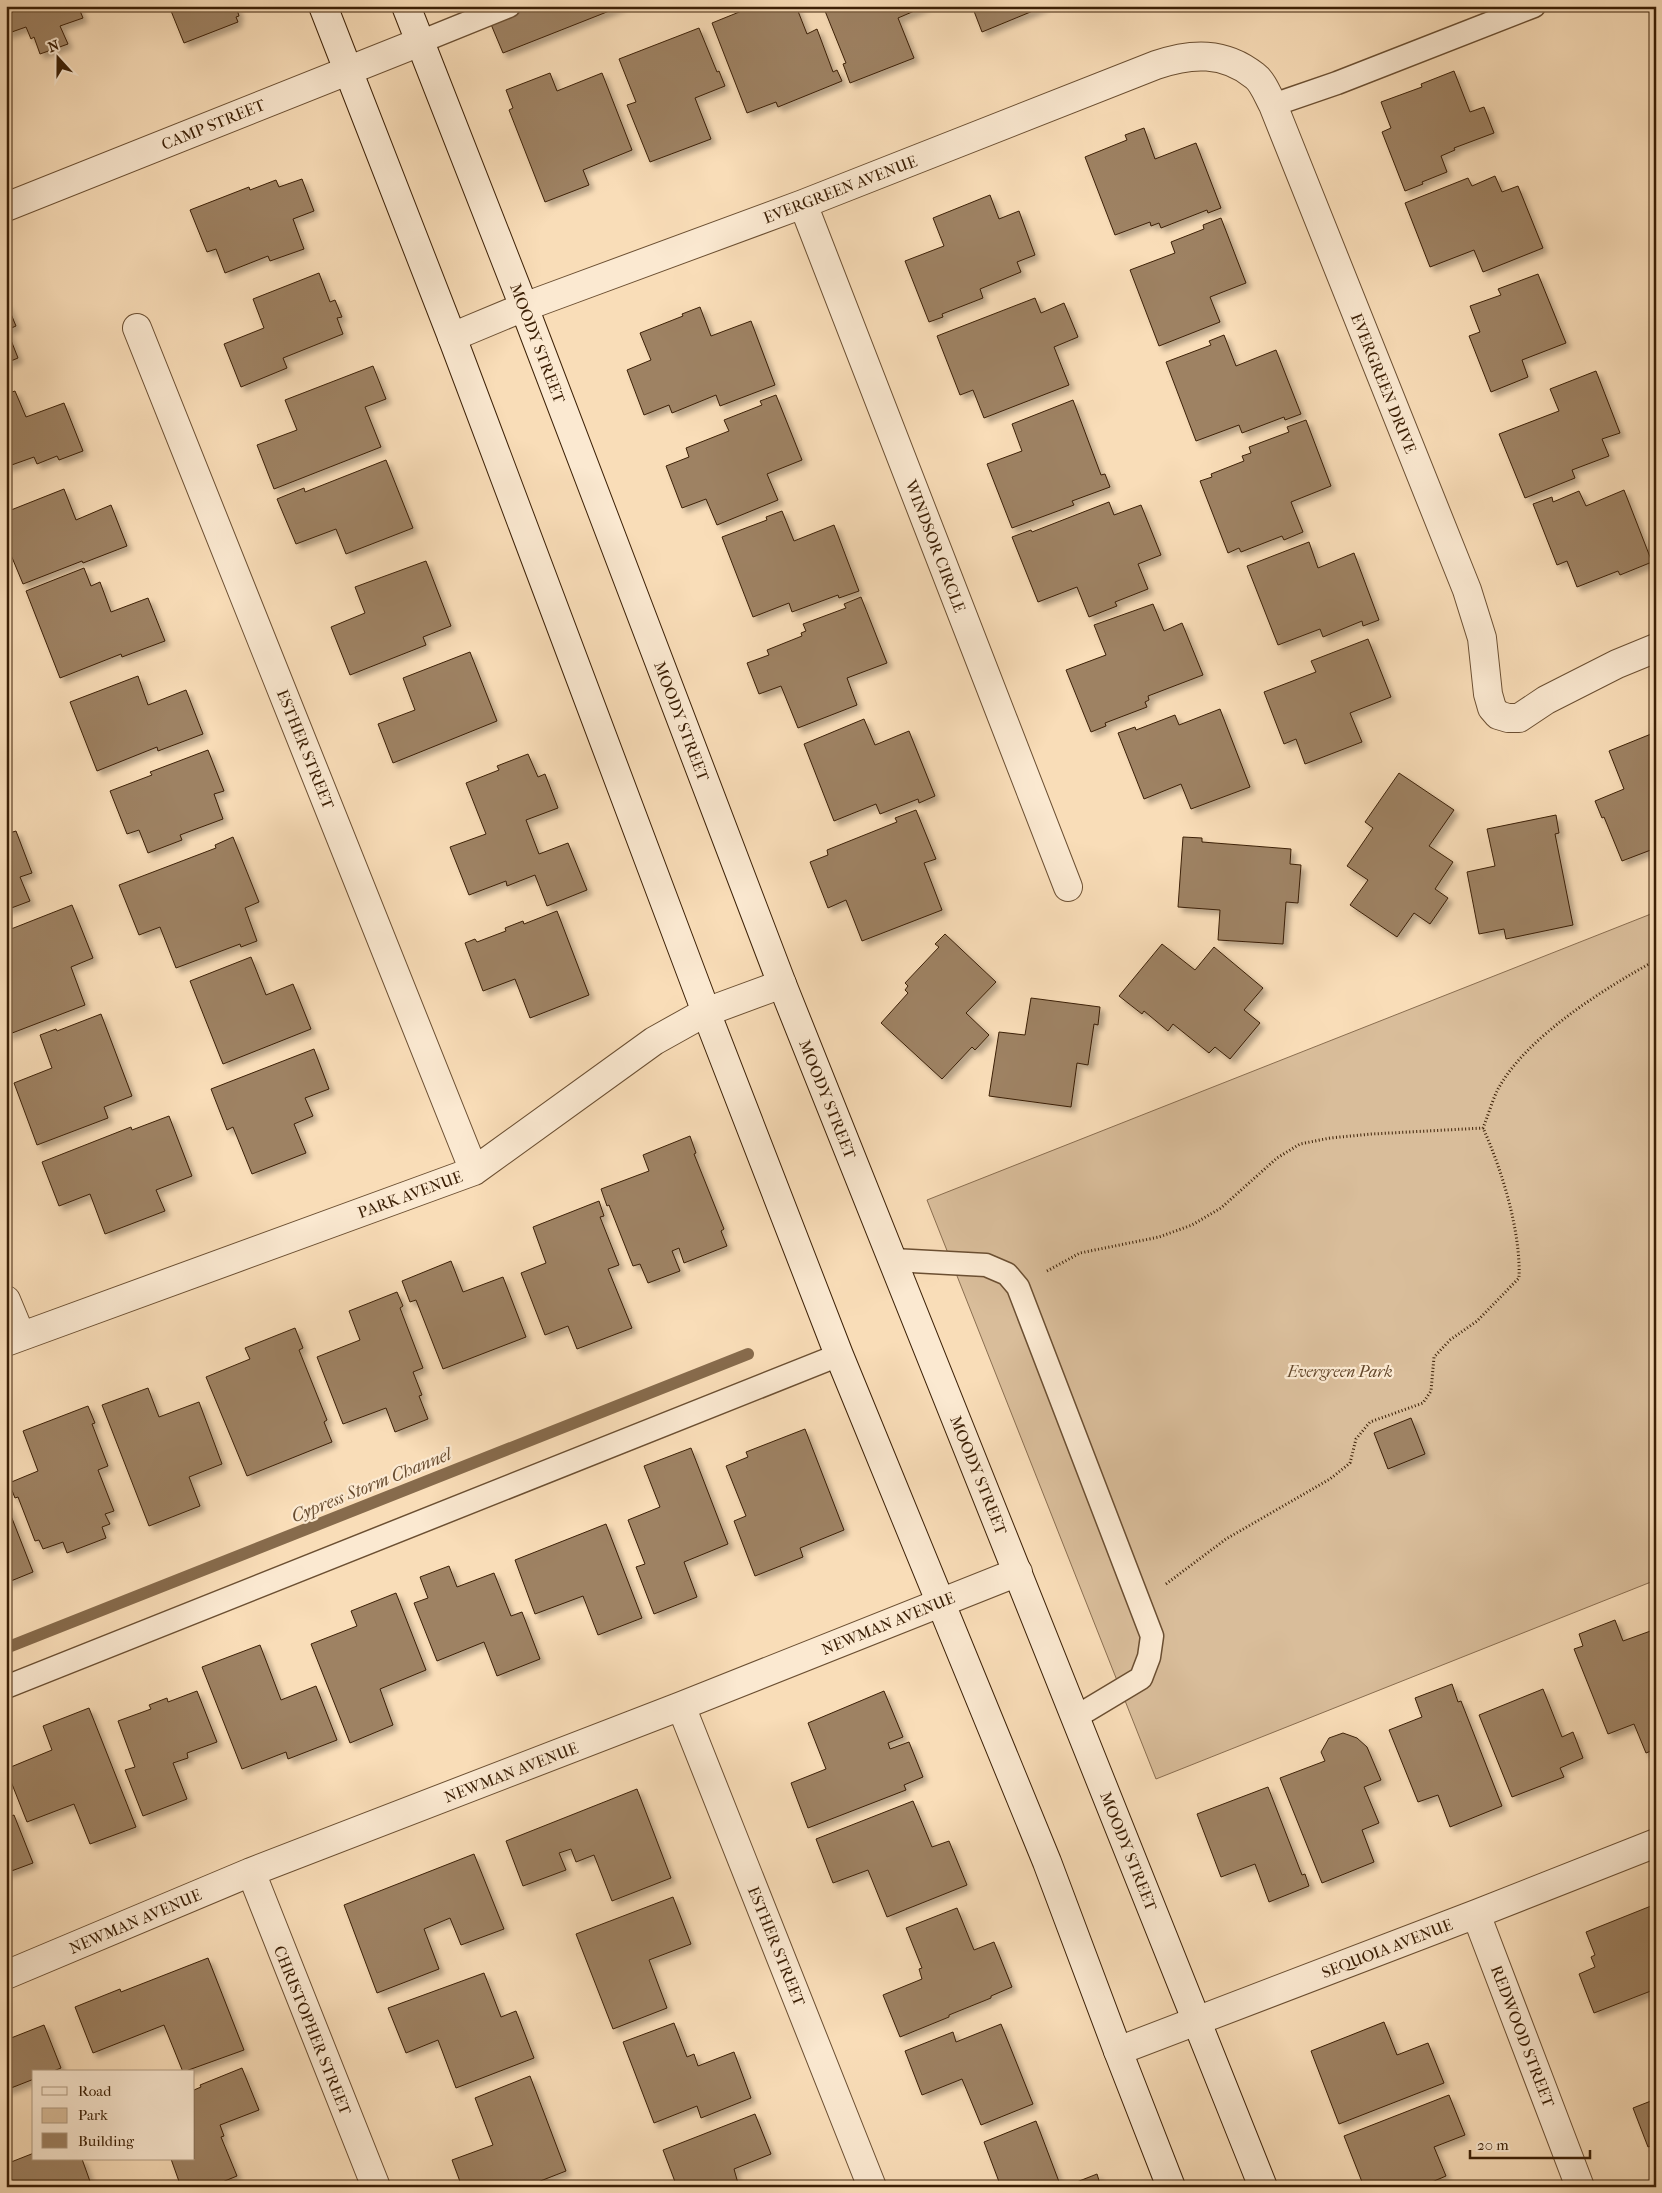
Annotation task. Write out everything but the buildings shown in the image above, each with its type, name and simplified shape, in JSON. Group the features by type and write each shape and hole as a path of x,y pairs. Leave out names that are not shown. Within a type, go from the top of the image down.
{"street":[{"path":"323,6 452,337 706,1012 840,1354 1047,1862 1171,2187"},
{"name":"MOODY STREET","path":"406,6 524,307 782,984 1263,2187"},
{"name":"CAMP STREET","path":"6,207 420,42"},
{"name":"EVERGREEN AVENUE","path":"452,337 524,307 803,204 1177,58 1214,56 1230,60"},
{"name":"EVERGREEN DRIVE","path":"1230,60 1256,76 1273,105 1467,590 1482,638 1488,694 1492,708 1498,715 1508,718 1519,718 1546,700 1617,664 1656,648"},
{"name":"WINDSOR CIRCLE","path":"803,204 1068,887"},
{"name":"ESTHER STREET","path":"137,328 474,1171"},
{"name":"PARK AVENUE","path":"13,1339 474,1171 654,1041 706,1012 782,984"},
{"path":"6,1300 13,1339"},
{"name":"NEWMAN AVENUE","path":"6,1975 251,1872 681,1706 941,1601 1018,1572"},
{"name":"ESTHER STREET","path":"681,1706 872,2187"},
{"name":"SEQUOIA AVENUE","path":"1118,2051 1656,1843"},
{"name":"CHRISTOPHER STREET","path":"251,1872 376,2187"},
{"name":"REDWOOD STREET","path":"1476,1914 1580,2187"}],"lane":[{"path":"420,42 509,6"},
{"path":"1273,105 1337,83 1534,6"},
{"path":"893,1260 986,1265 1007,1274 1018,1287 1152,1636 1149,1656 1141,1678 1076,1717"},
{"path":"6,1687 840,1354"}],"path":[{"path":"1140,1603 1226,1539 1330,1479 1350,1464 1356,1439 1370,1422 1422,1403 1430,1391 1434,1357 1450,1340 1477,1321 1519,1278 1520,1259 1503,1178 1496,1156 1483,1128 1498,1089 1524,1055 1549,1032 1608,988 1656,960"},
{"path":"1018,1287 1080,1253 1159,1237 1192,1225 1221,1208 1277,1158 1300,1144 1330,1138 1372,1134 1483,1128"}],"green space":[{"name":"Evergreen Park","path":"1656,912 1656,1580 1156,1779 927,1200"}],"waterway":[{"name":"Cypress Storm Channel","path":"6,1648 748,1354"}]}
